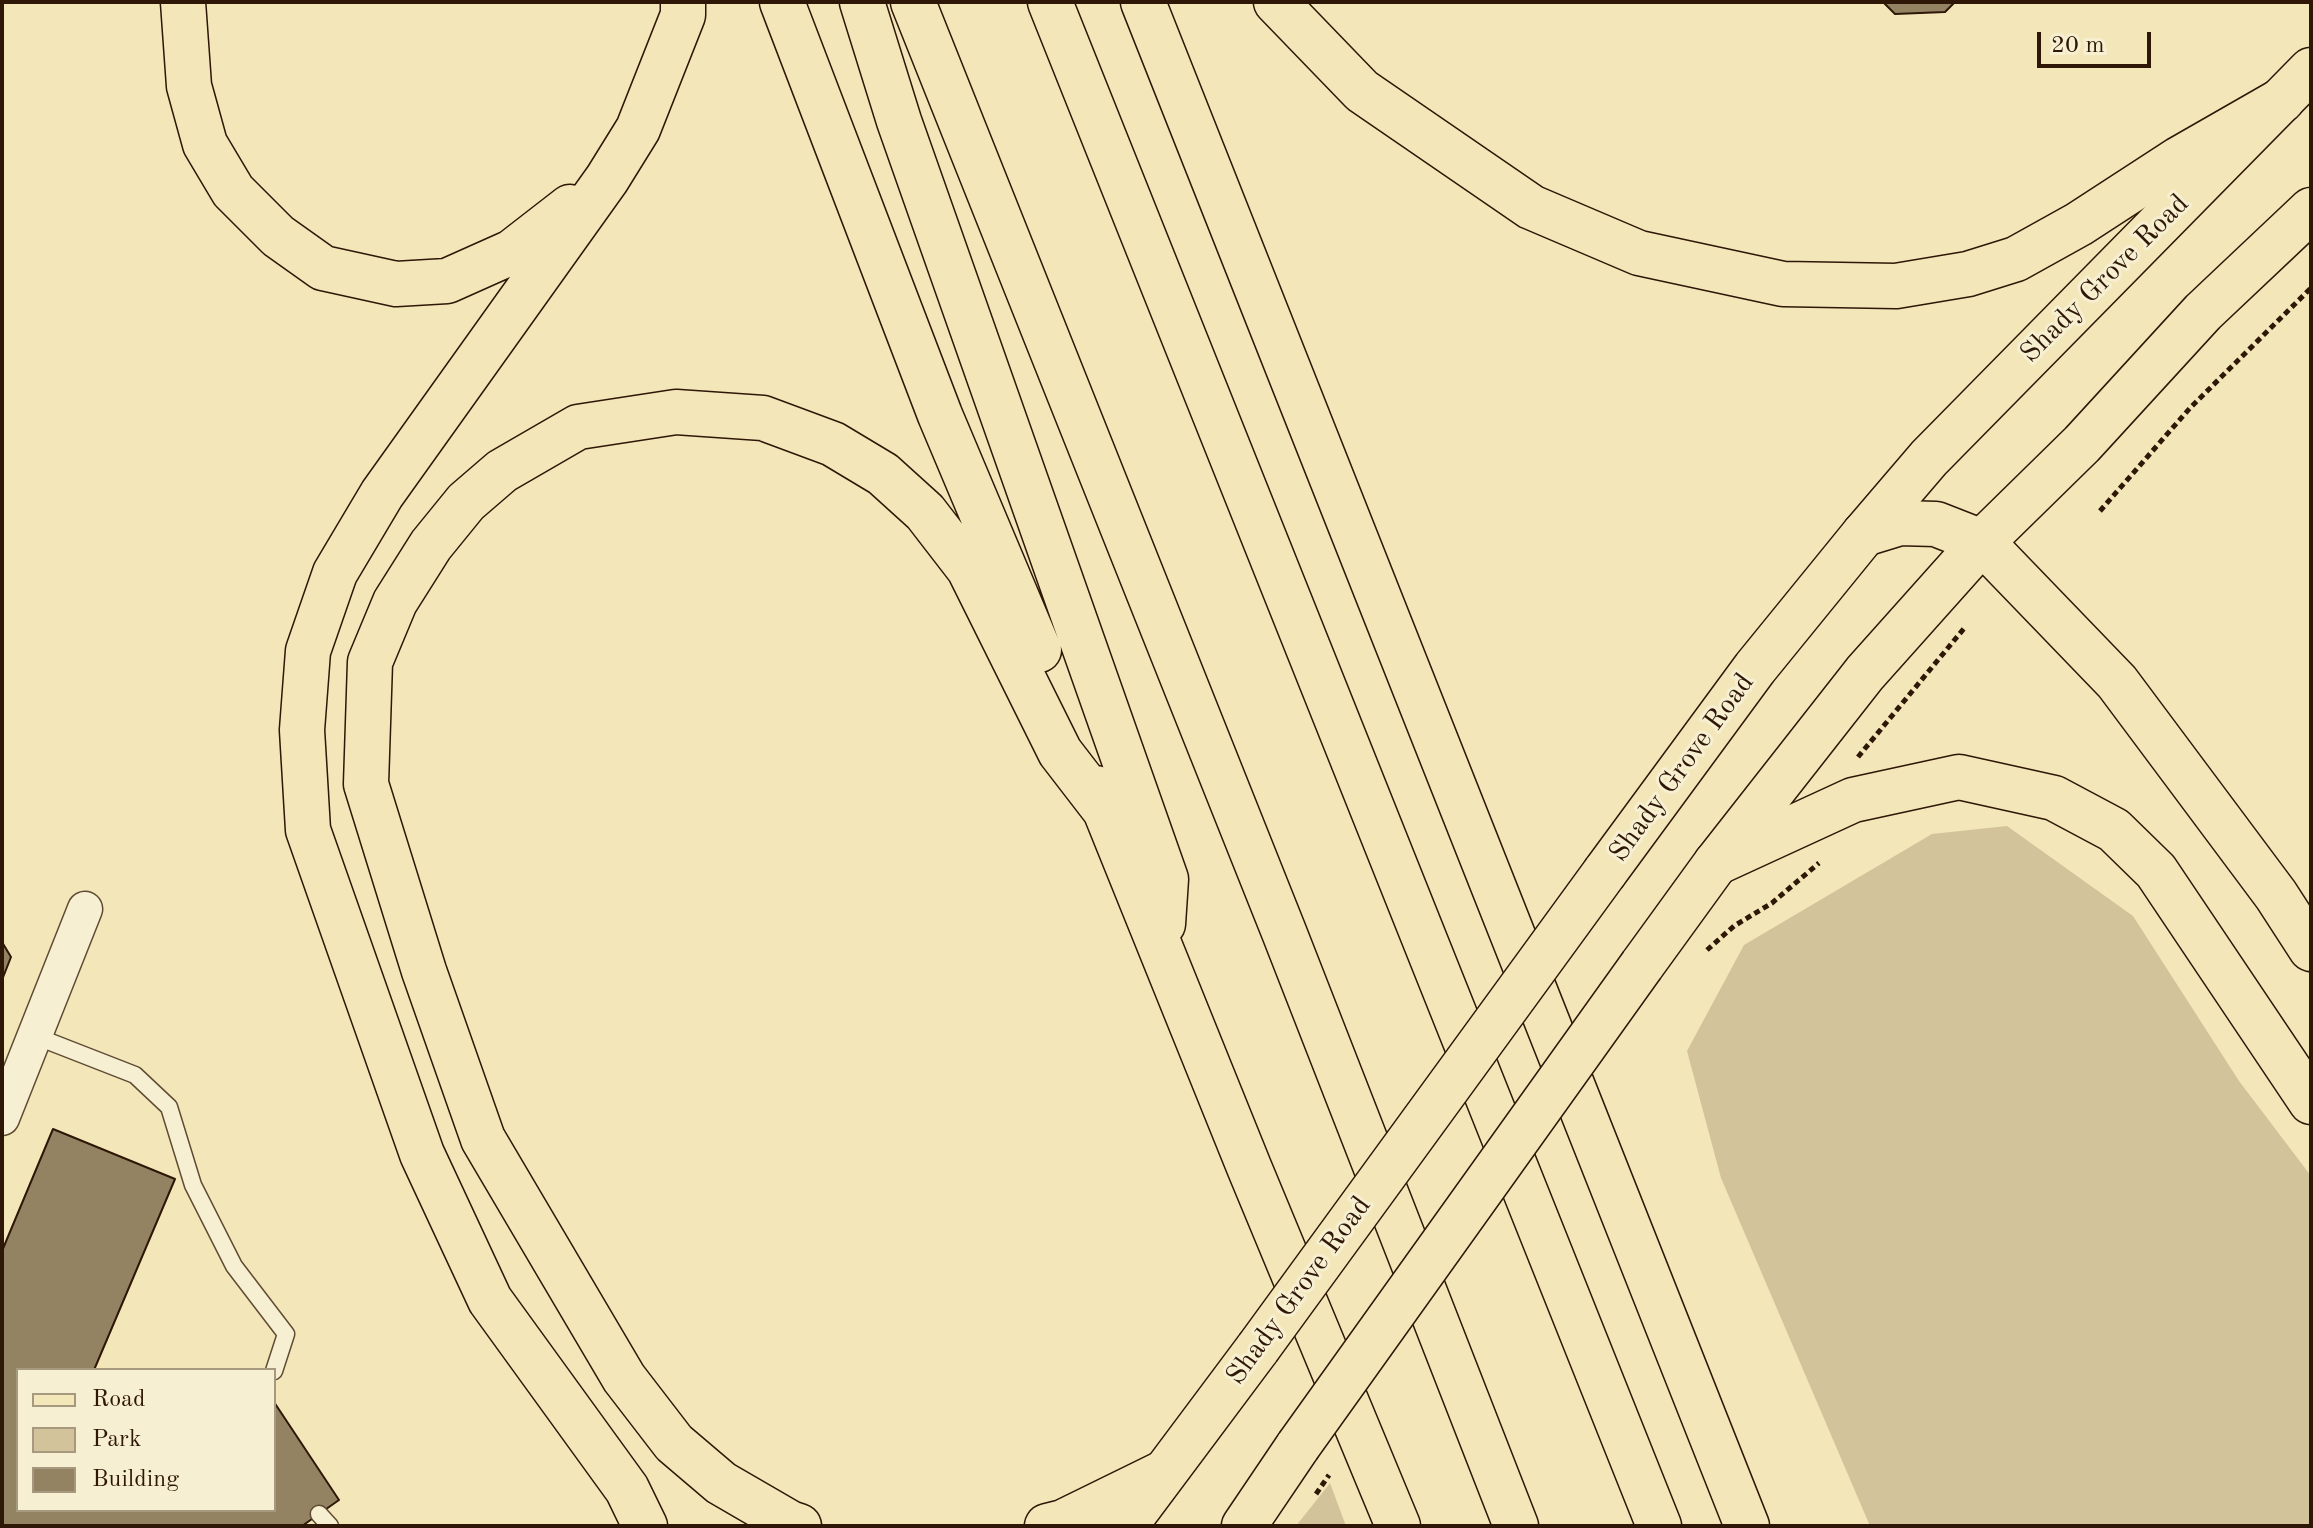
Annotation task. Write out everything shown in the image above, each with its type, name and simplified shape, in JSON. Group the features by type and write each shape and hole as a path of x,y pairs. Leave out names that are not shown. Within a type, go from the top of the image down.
{"main road":[{"path":"183,2 189,86 205,144 233,191 278,236 323,268 396,284 447,281 512,252 607,179"},
{"path":"664,1526 636,1507 490,1300 422,1154 308,830 302,730 308,651 335,573 391,481 607,179 638,129 683,15 683,2"},
{"path":"782,2 940,415 1107,813 1398,1526"},
{"path":"862,2 899,121 1166,879 1161,950"},
{"path":"913,2 1278,917 1516,1526"},
{"path":"1050,2 1659,1526"},
{"path":"1143,2 1747,1526"},
{"path":"1276,2 1362,91 1531,207 1639,253 1783,284 1896,286 1968,274 2016,259 2079,224 2296,85"},
{"name":"Shady Grove Road","path":"1125,1526 1755,668 1929,458 2296,85"},
{"path":"1244,1526 1298,1446 1716,863 1865,673 1982,542 2082,444 2203,312 2311,210"},
{"path":"799,1526 721,1483 674,1443 624,1378 483,1139 424,971 366,784 370,662 395,602 431,545 466,502 502,471 578,427 676,412 763,418 833,444 883,474 925,512 969,569 1060,752 1107,813"},
{"path":"1864,534 1900,523 1936,524 1982,542 2117,682 2276,895 2311,949"},
{"path":"1716,863 1853,800 1959,777 2054,798 2114,830 2156,871 2311,1102"},
{"path":"1047,1526 1063,1522 1163,1473"}],"street":[{"path":"2,1118 85,909"}],"lane":[{"path":"35,1036 135,1075 169,1107 193,1185 227,1253 286,1334 275,1368"}],"path":[{"path":"2100,511 2190,408 2311,288"},
{"path":"1849,767 1968,624"},
{"path":"1705,952 1734,926 1772,903 1826,858"}],"green space":[{"path":"2007,826 2133,916 2239,1081 2311,1176 2311,1526 1870,1526 1721,1178 1687,1051 1744,945 1932,834"},
{"path":"1330,1483 1346,1526 1296,1526"}],"building":[{"path":"1883,2 1955,2 1945,12 1895,14"},
{"path":"2,942 11,957 2,980"},
{"path":"53,1129 175,1179 95,1368 16,1368 16,1512 276,1512 276,1405 339,1500 302,1526 2,1526 2,1251"}]}
